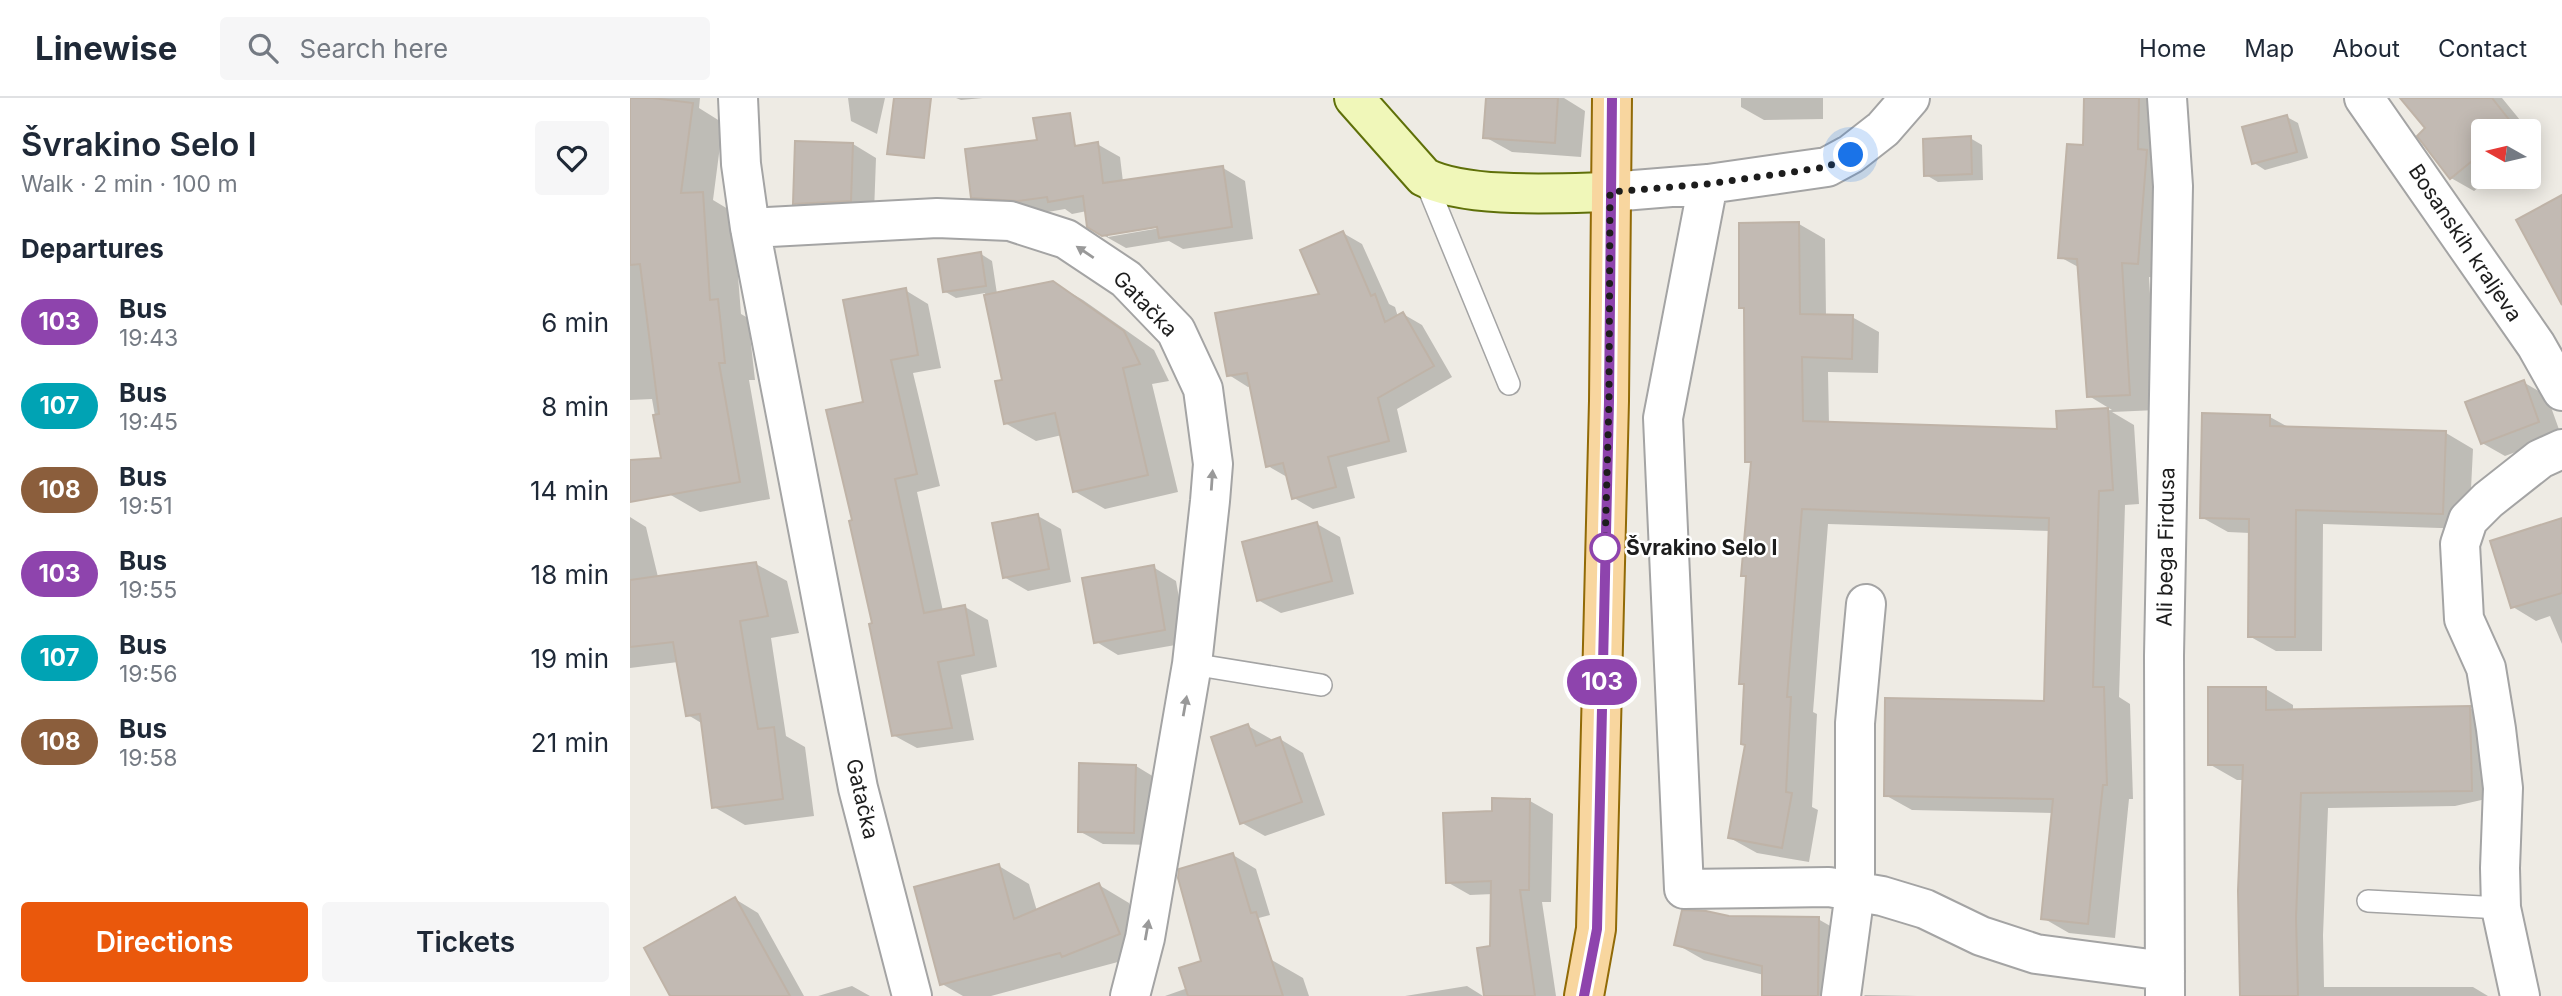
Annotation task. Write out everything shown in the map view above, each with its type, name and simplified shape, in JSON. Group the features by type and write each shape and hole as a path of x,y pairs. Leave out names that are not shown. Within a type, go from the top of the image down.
{"main road":[{"path":"1354,98 1424,177 1436,183 1470,189 1538,194 1610,192"},
{"path":"1584,996 1597,929 1609,401 1612,98"}],"street":[{"name":"Gatačka","path":"738,98 741,164 750,228 858,788 912,996"},
{"path":"1610,192 1708,184 1827,167 1851,155 1883,129 1910,98"},
{"name":"Ali bega Firdusa","path":"2165,984 2164,656 2173,186 2168,98"},
{"name":"Bosanskih kraljeva","path":"2364,98 2536,345 2562,391"},
{"path":"1708,184 1663,418 1684,889 1829,887 1882,896 1925,909 1981,936 2036,954 2165,984"},
{"name":"Gatačka","path":"750,228 937,218 1010,221 1066,239 1126,279 1177,331 1203,389 1213,464 1192,664 1145,938 1130,996"},
{"path":"2520,996 2501,908 2503,788 2486,668 2464,619 2460,544 2468,520 2488,500 2540,460 2562,449"},
{"path":"1841,996 1855,892 1855,723 1866,604"}],"lane":[{"path":"1424,177 1509,384"},
{"path":"1192,664 1321,685"},
{"path":"2368,901 2501,908"}],"building":[{"path":"630,98 693,103 681,193 703,192 710,300 718,299 725,363 719,363 740,482 630,502 630,460 661,458 653,415 659,414 640,264 630,265"},
{"path":"894,98 931,98 924,158 887,154"},
{"path":"1486,98 1558,98 1555,143 1483,138"},
{"path":"2084,98 2139,98 2138,149 2147,150 2138,264 2122,263 2130,395 2087,397 2077,259 2058,258 2067,144 2083,145"},
{"path":"2400,98 2492,98 2509,119 2471,119 2471,162 2450,179 2417,136 2425,128"},
{"path":"1070,113 1075,146 1098,142 1103,183 1223,166 1232,227 1159,238 1157,227 1102,236 1087,227 1083,196 1048,202 1047,197 1018,201 971,198 965,149 1037,140 1033,118"},
{"path":"2287,115 2297,152 2252,164 2242,127"},
{"path":"1971,136 1972,174 1924,176 1923,139"},
{"path":"795,141 853,143 851,201 793,204"},
{"path":"2562,195 2562,305 2516,220"},
{"path":"1799,222 1800,314 1853,315 1852,359 1802,357 1803,421 2057,429 2056,411 2108,408 2113,490 2099,491 2093,687 2104,687 2107,785 2103,785 2088,924 2041,919 2053,799 1884,796 1885,698 2044,701 2049,518 1802,509 1787,697 1791,697 1786,792 1792,793 1782,848 1728,838 1745,745 1741,744 1744,684 1739,684 1746,576 1741,576 1751,462 1745,462 1744,308 1739,308 1739,223"},
{"path":"1343,231 1371,296 1375,294 1385,322 1403,312 1434,366 1378,398 1389,441 1328,457 1336,487 1292,499 1283,463 1266,467 1247,373 1227,376 1215,313 1319,294 1300,250"},
{"path":"981,252 986,286 943,292 938,259"},
{"path":"1053,281 1124,331 1140,364 1123,368 1148,475 1073,492 1055,413 1004,424 995,381 1002,380 984,295"},
{"path":"906,288 918,355 891,360 917,474 895,479 924,613 965,605 974,655 938,662 952,728 892,736 869,624 872,623 849,521 852,520 826,410 863,402 843,300"},
{"path":"2524,380 2539,422 2481,444 2465,402"},
{"path":"2202,413 2270,415 2270,426 2446,431 2443,514 2296,510 2295,637 2248,637 2249,519 2200,518"},
{"path":"1038,514 1049,569 1003,578 992,523"},
{"path":"2562,518 2562,593 2511,608 2490,541"},
{"path":"1317,522 1332,581 1257,601 1242,542"},
{"path":"756,562 768,616 740,621 758,729 774,727 783,799 712,808 700,714 686,716 673,642 630,647 630,580"},
{"path":"1154,565 1165,630 1094,643 1082,578"},
{"path":"2208,687 2266,687 2266,710 2470,706 2472,791 2301,793 2296,918 2298,996 2240,996 2238,891 2243,765 2208,765"},
{"path":"1248,724 1256,746 1280,737 1302,802 1240,824 1211,737"},
{"path":"1079,763 1136,765 1134,833 1078,832"},
{"path":"1492,798 1530,799 1529,890 1520,890 1535,996 1484,996 1477,948 1490,946 1491,881 1446,883 1443,813 1492,811"},
{"path":"1233,853 1251,913 1256,912 1283,996 1188,996 1179,968 1201,961 1178,878 1179,869"},
{"path":"999,864 1014,919 1099,883 1120,934 1062,957 1060,953 940,985 914,887"},
{"path":"735,897 790,996 670,996 644,948"},
{"path":"1682,910 1729,916 1819,917 1818,996 1762,996 1762,966 1674,945"}],"bus line":[{"name":"103","path":"1584,996 1597,929 1609,401 1612,98"}],"place":[{"name":"Švrakino Selo I","path":"1605,548"}],"route":[{"path":"1605,548 1610,192 1708,184 1827,167 1851,155"}]}
